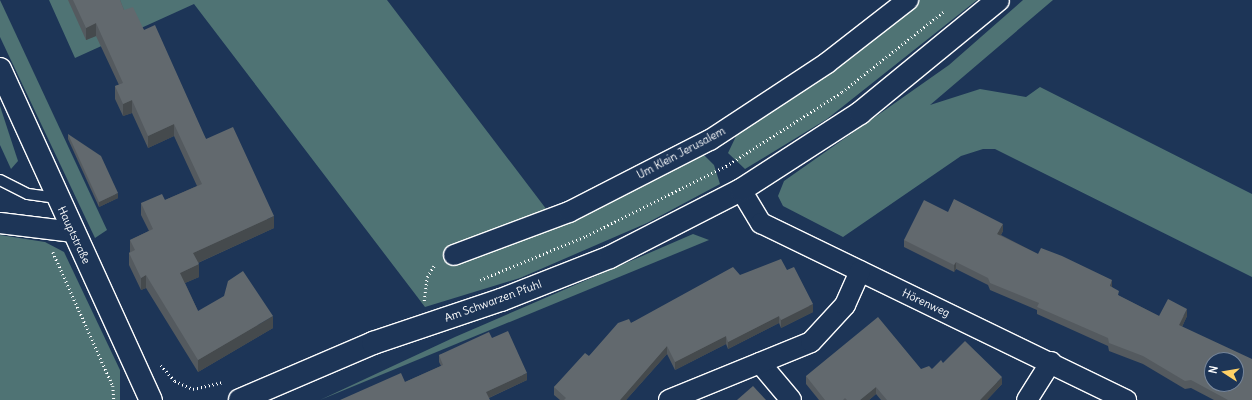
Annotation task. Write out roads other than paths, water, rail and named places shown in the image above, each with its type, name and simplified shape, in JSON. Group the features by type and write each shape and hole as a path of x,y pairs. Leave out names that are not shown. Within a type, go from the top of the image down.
{"main road":[{"name":"Am Schwarzen Pfuhl","path":"240,400 373,343 501,300 610,257 741,190 860,113 998,0"},
{"name":"Hauptstraße","path":"0,69 57,198 151,400"}],"street":[{"name":"Um Klein Jerusalem","path":"454,255 569,212 710,140 827,62 908,0"},
{"name":"Hörenweg","path":"741,190 761,223 1051,362 1126,400"},
{"path":"0,223 73,232"},
{"path":"669,400 811,342 845,305 860,271"},
{"path":"760,362 791,400"},
{"path":"1027,400 1051,362"}],"lane":[{"path":"0,180 28,194 57,198"}]}
